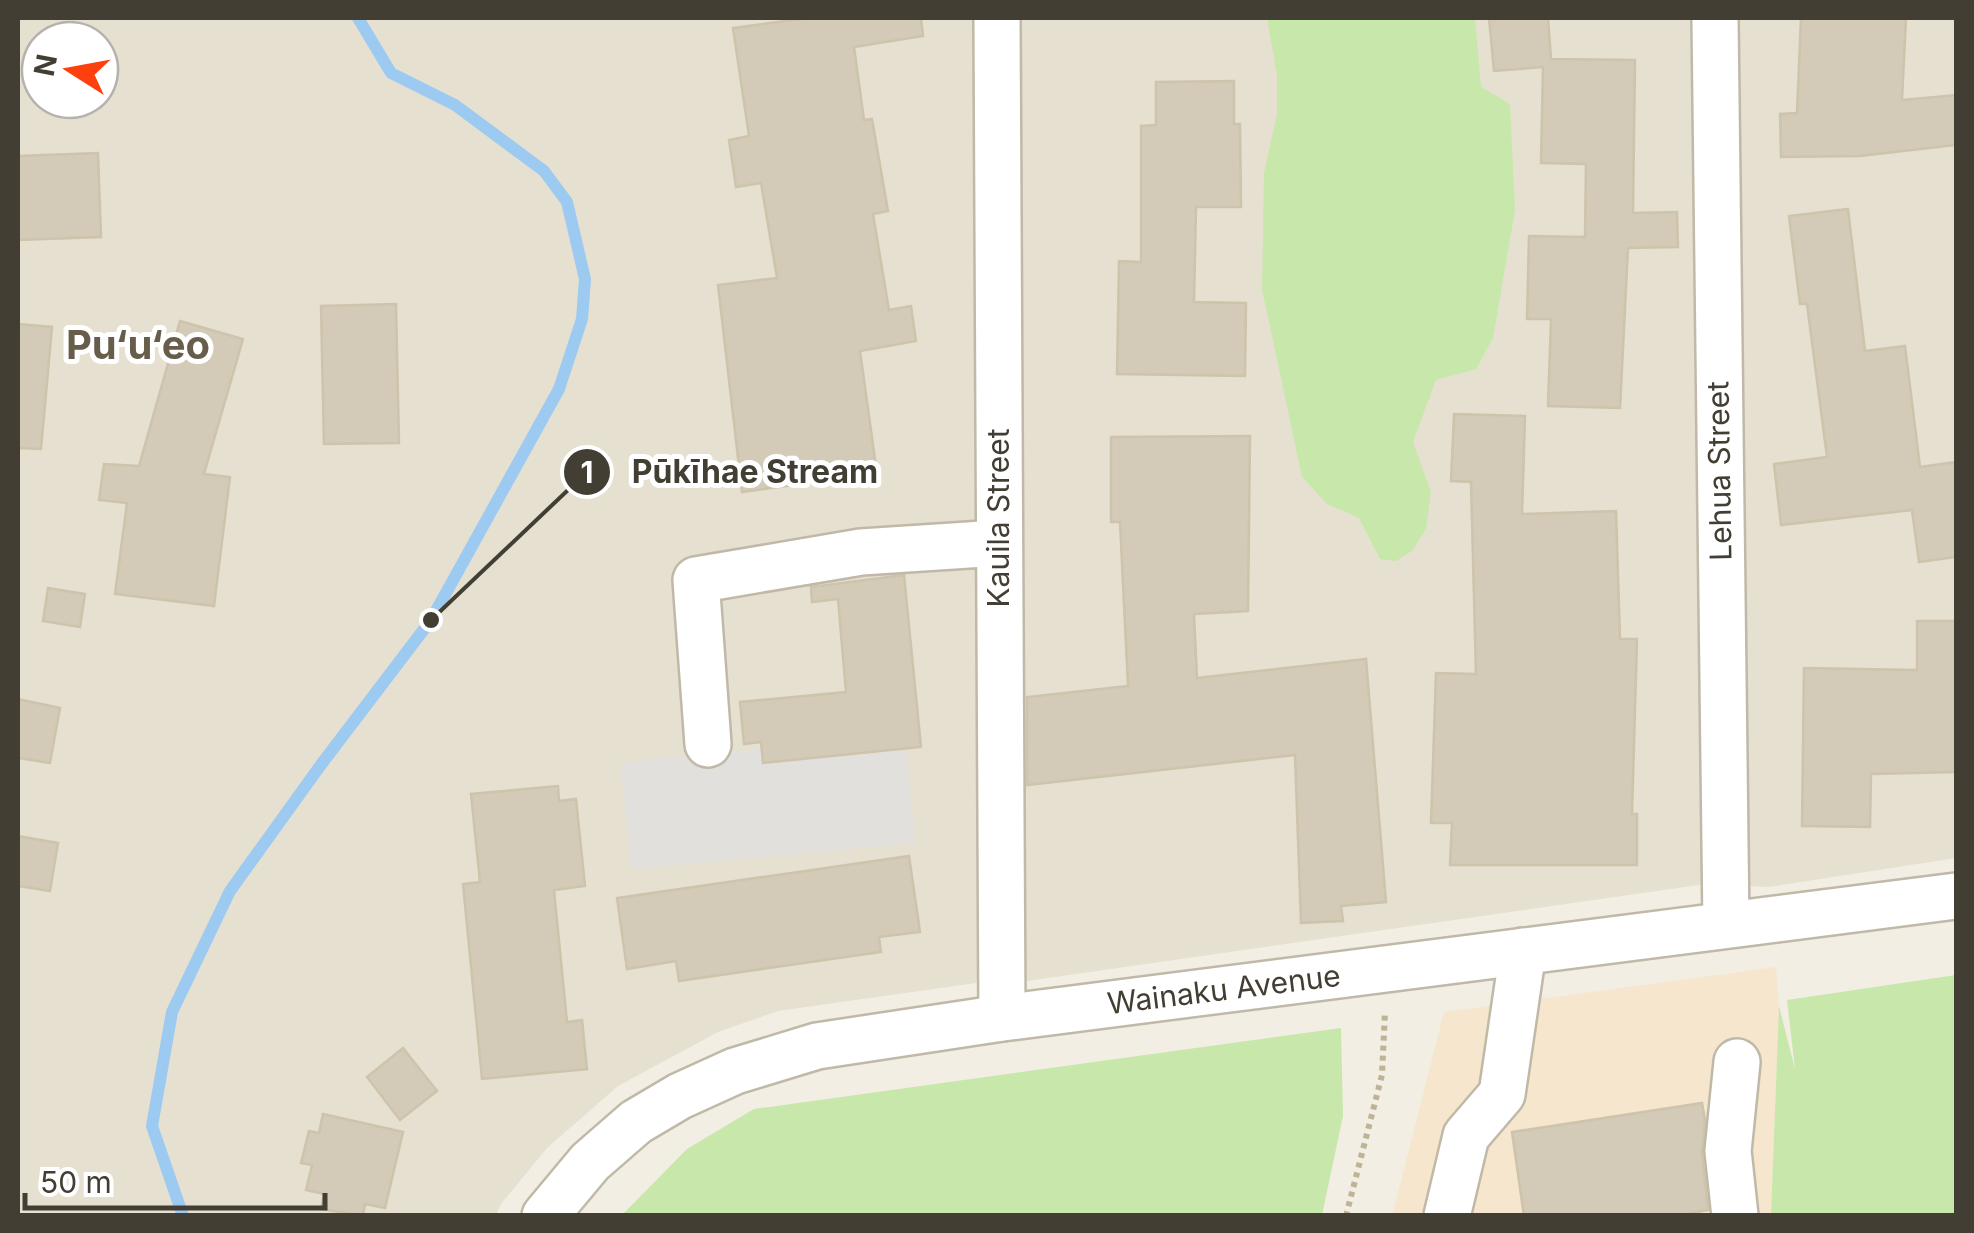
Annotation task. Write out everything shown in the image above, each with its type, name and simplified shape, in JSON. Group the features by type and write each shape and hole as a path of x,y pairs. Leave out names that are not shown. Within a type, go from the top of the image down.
{"street":[{"name":"Kauila Street","path":"997,18 1002,1018"},
{"name":"Lehua Street","path":"1714,18 1726,925"},
{"path":"708,744 696,580 860,552 999,543"},
{"name":"Wainaku Avenue","path":"544,1216 590,1162 636,1122 735,1071 818,1046 1002,1018 1956,896"},
{"path":"1447,1216 1466,1136 1502,1094 1523,952"},
{"path":"1735,1216 1728,1151 1738,1062"}],"path":[{"path":"1346,1216 1382,1075 1386,1028 1382,970"}],"shaded area":[{"path":"18,18 985,18 984,969 976,983 778,1011 718,1032 618,1086 547,1148 496,1215 18,1215"},
{"path":"1021,18 1705,18 1706,884 1027,981 1016,968"},
{"path":"1738,18 1956,18 1956,858 1769,887 1749,886 1743,879 1740,863"},
{"path":"905,736 915,843 631,869 621,762"},
{"path":"1776,967 1779,1006 1771,1215 1392,1216 1444,1012"}],"green space":[{"path":"1267,18 1475,18 1481,87 1510,104 1515,210 1493,338 1476,369 1436,380 1413,442 1431,492 1426,529 1412,551 1396,561 1380,559 1359,518 1327,504 1302,477 1262,289 1264,173 1277,114 1277,75"},
{"path":"1956,975 1956,1215 1771,1215 1779,1006 1795,1069 1787,1000"},
{"path":"1341,1028 1343,1116 1322,1215 622,1215 687,1149 754,1109"}],"building":[{"path":"808,18 921,18 923,36 854,47 864,120 872,119 888,211 873,214 889,310 911,306 916,341 860,351 877,474 742,492 718,285 777,278 761,183 736,187 729,140 749,136 733,28"},
{"path":"1489,18 1548,18 1551,59 1635,60 1633,213 1677,212 1678,247 1628,248 1620,408 1548,406 1551,319 1527,319 1529,236 1585,237 1586,164 1541,163 1543,67 1494,71"},
{"path":"1801,18 1906,18 1902,100 1956,95 1956,145 1860,156 1781,157 1780,114 1797,113"},
{"path":"1234,81 1234,124 1240,124 1241,207 1196,207 1194,302 1246,303 1245,376 1117,374 1119,261 1141,262 1141,126 1156,125 1156,82"},
{"path":"98,153 101,237 18,240 18,156"},
{"path":"1848,209 1865,351 1905,346 1920,467 1956,462 1956,557 1919,562 1912,510 1781,525 1774,464 1827,457 1807,304 1800,304 1789,216"},
{"path":"396,304 399,443 324,444 321,306"},
{"path":"180,321 243,339 204,474 230,477 214,606 115,594 127,503 99,500 104,464 139,466"},
{"path":"18,324 52,327 41,449 18,448"},
{"path":"1454,414 1525,416 1522,514 1616,511 1620,639 1637,639 1632,814 1637,814 1637,865 1450,865 1452,823 1431,823 1436,673 1476,674 1471,482 1451,481"},
{"path":"1250,436 1248,611 1194,614 1197,678 1366,659 1386,902 1341,906 1343,921 1301,923 1295,755 1027,785 1027,697 1128,686 1120,522 1111,522 1111,437"},
{"path":"904,575 921,747 763,763 761,742 744,744 740,702 846,692 838,599 812,602 811,587"},
{"path":"48,588 85,594 80,627 43,621"},
{"path":"1917,621 1956,621 1956,772 1871,774 1870,827 1802,826 1804,668 1917,670"},
{"path":"18,699 60,708 50,763 18,758"},
{"path":"558,786 559,801 576,799 585,886 554,890 567,1022 582,1020 587,1069 482,1079 463,884 480,882 471,794"},
{"path":"18,836 58,843 50,891 18,886"},
{"path":"909,856 920,932 879,937 881,952 679,981 676,961 627,969 617,898"},
{"path":"403,1048 437,1091 400,1120 367,1077"},
{"path":"1702,1103 1708,1210 1675,1216 1524,1216 1512,1132"},
{"path":"323,1114 403,1132 385,1208 365,1204 363,1216 321,1209 324,1194 306,1190 312,1165 301,1163 309,1131 319,1133"}],"waterway":[{"path":"183,1216 152,1126 172,1012 230,891 431,620 559,389 582,319 585,279 567,202 544,171 455,105 391,73 358,18"}],"place":[{"name":"Pūkīhae Stream","path":"431,620"}],"district":[{"name":"Pu‘u‘eo","path":"138,345"}]}
